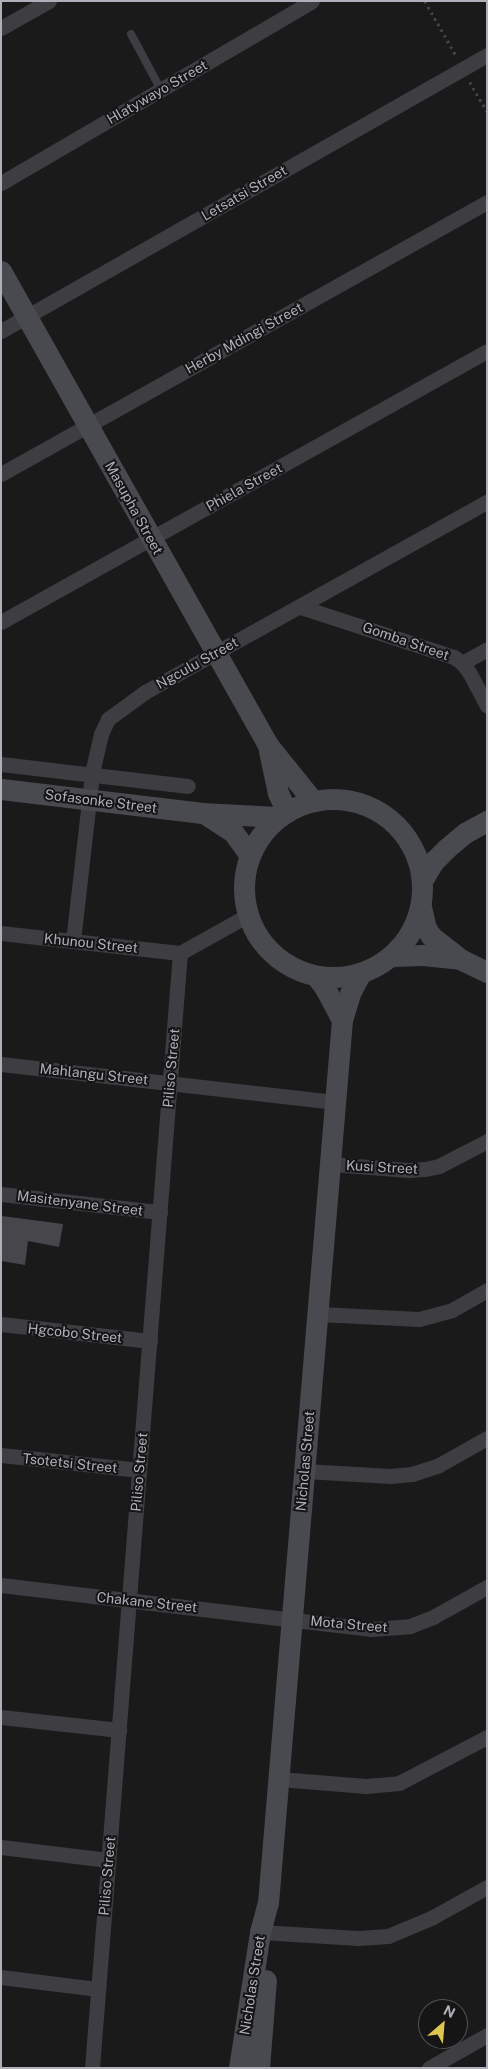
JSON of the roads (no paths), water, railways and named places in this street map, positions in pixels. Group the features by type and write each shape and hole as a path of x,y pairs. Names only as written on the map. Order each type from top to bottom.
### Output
{"street":[{"path":"1,28 49,1"},
{"name":"Hlatywayo Street","path":"1,183 312,1"},
{"name":"Letsatsi Street","path":"1,331 487,55"},
{"name":"Herby Mdingi Street","path":"1,474 487,202"},
{"name":"Masupha Street","path":"1,271 268,745 314,801"},
{"name":"Phiela Street","path":"1,622 487,351"},
{"name":"Ngculu Street","path":"73,941 92,773 101,734 108,719 145,692 487,502"},
{"name":"Gomba Street","path":"301,607 442,652 462,663 487,706"},
{"path":"462,663 487,649"},
{"name":"Masupha Street","path":"268,745 283,814"},
{"path":"1,764 92,773 188,786"},
{"name":"Sofasonke Street","path":"1,789 201,813 283,814"},
{"name":"Sofasonke Street","path":"342,799 370,807 394,823 412,846 422,879 421,907 415,925 405,942 392,956 360,974 338,978 316,976 293,968 273,955 258,937 248,915 244,894 245,872 250,855 263,832 283,814 314,801 342,799"},
{"name":"Sofasonke Street","path":"201,813 233,832 250,855"},
{"path":"412,846 430,845 465,833 487,821"},
{"path":"422,879 434,861 465,833"},
{"path":"421,907 426,928 431,936 460,959 487,972"},
{"path":"180,954 248,915"},
{"name":"Khunou Street","path":"1,933 180,954"},
{"name":"Piliso Street","path":"92,2068 180,954"},
{"path":"392,956 423,955 460,959"},
{"name":"Nicholas Street","path":"260,2068 268,1903 342,1020 350,993 360,974"},
{"path":"316,976 325,988 342,1020"},
{"name":"Mahlangu Street","path":"1,1064 335,1102"},
{"name":"Kusi Street","path":"330,1164 409,1170 425,1169 440,1166 486,1145"},
{"name":"Masitenyane Street","path":"1,1194 160,1212"},
{"path":"318,1314 419,1319 452,1310 487,1290"},
{"name":"Hgcobo Street","path":"1,1324 150,1341"},
{"path":"304,1471 390,1476 412,1474 439,1465 487,1438"},
{"name":"Tsotetsi Street","path":"1,1455 139,1470"},
{"name":"Chakane Street","path":"1,1585 292,1618"},
{"name":"Mota Street","path":"292,1618 371,1629 410,1626 434,1617 487,1587"},
{"path":"1,1717 119,1730"},
{"path":"279,1779 366,1786 399,1783 487,1738"},
{"path":"1,1847 108,1860"},
{"path":"266,1932 358,1938 388,1936 431,1918 487,1887"},
{"name":"Nicholas Street","path":"239,2068 266,1932"},
{"path":"1,1978 98,1989"},
{"path":"429,2068 487,2035"}],"lane":[{"path":"131,34 161,90"}]}
